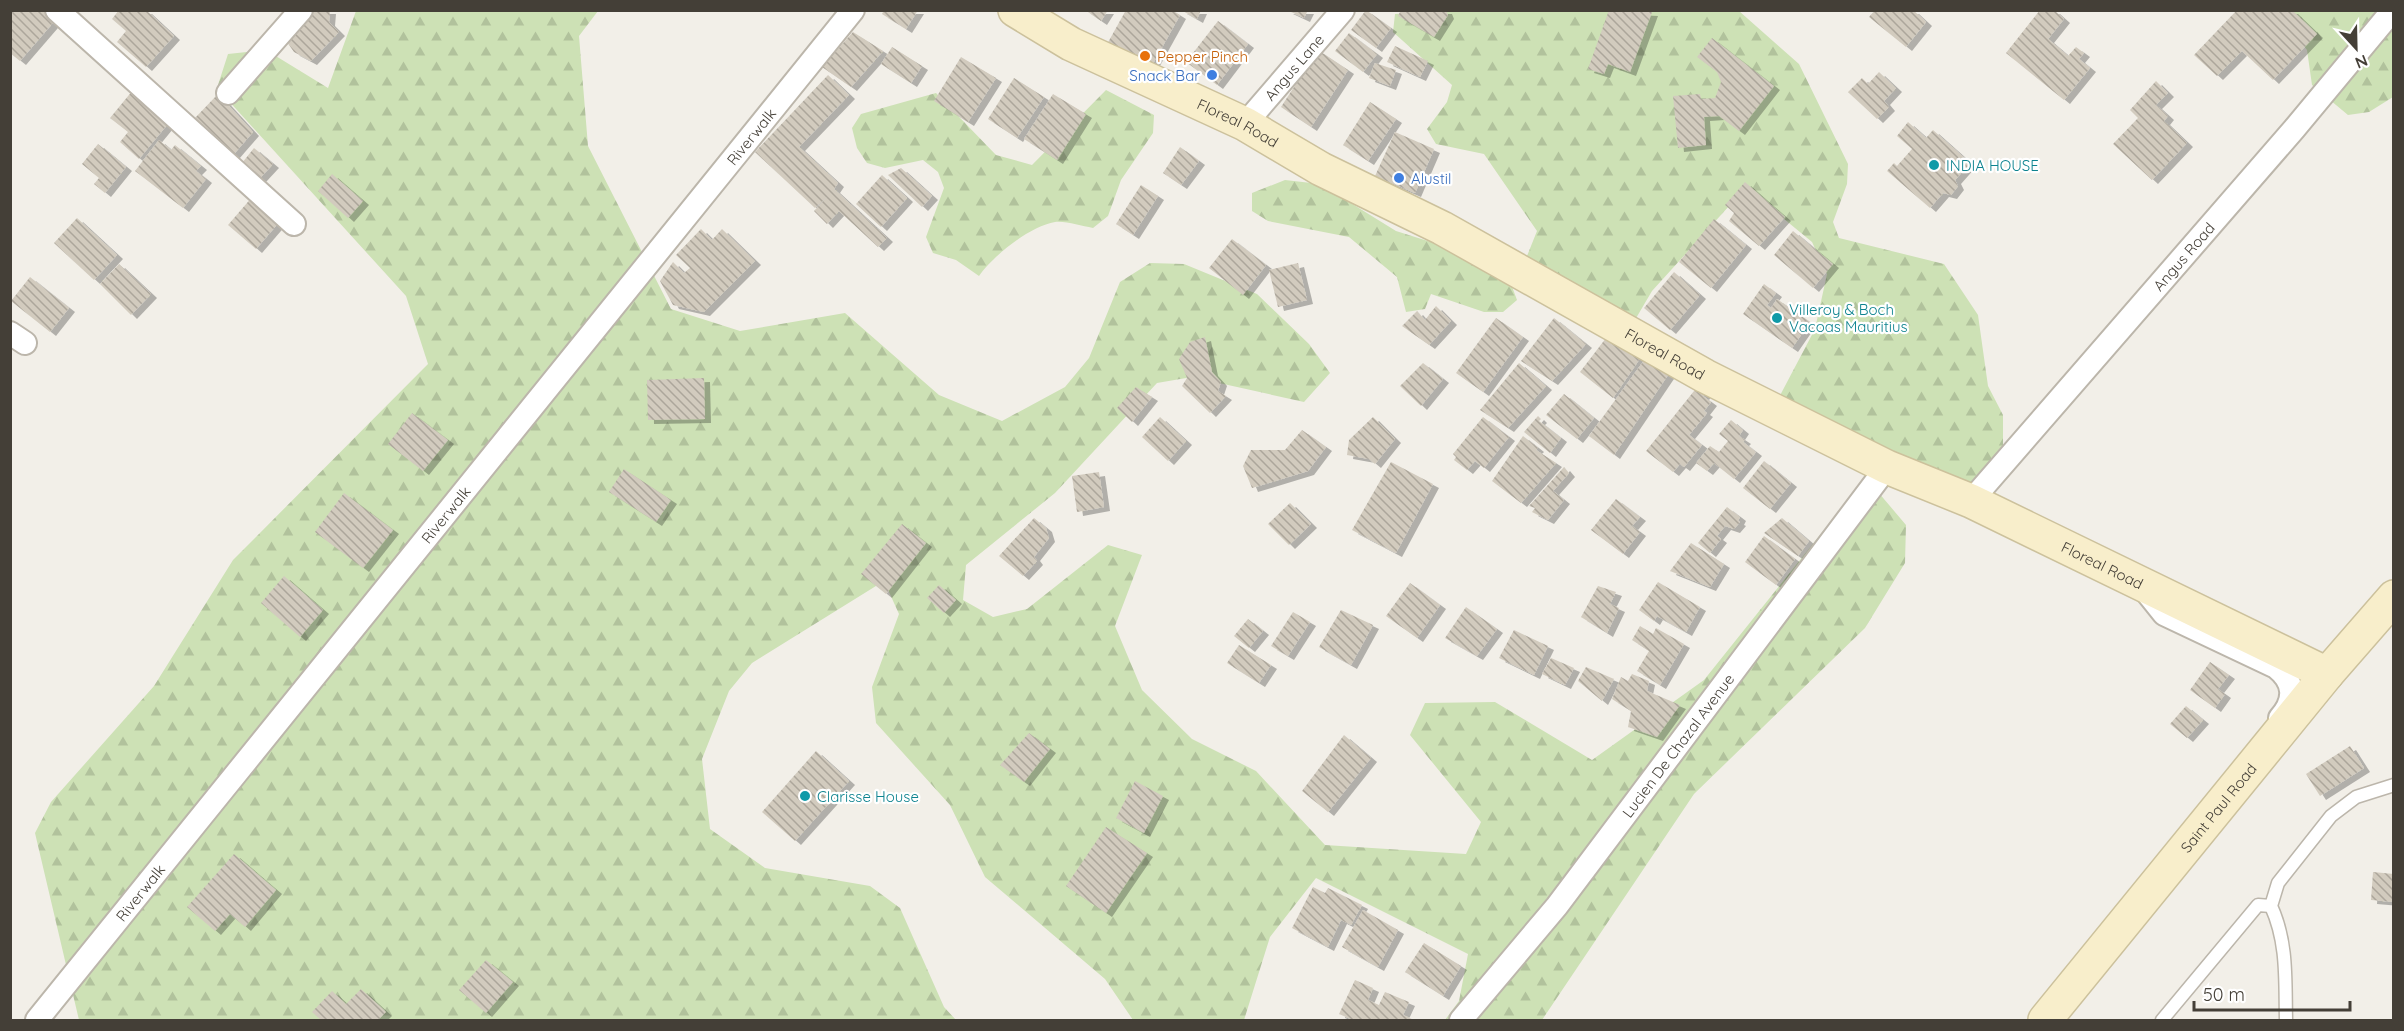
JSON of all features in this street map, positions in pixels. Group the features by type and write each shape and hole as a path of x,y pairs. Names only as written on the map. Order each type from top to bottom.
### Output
{"main road":[{"name":"Floreal Road","path":"1015,10 1071,44 1245,124 1321,169 1442,228 1705,376 1887,467 1971,501 2327,674"},
{"name":"Saint Paul Road","path":"2045,1020 2327,674 2394,597"}],"street":[{"path":"57,10 294,224"},
{"path":"228,93 301,10"},
{"name":"Riverwalk","path":"37,1020 853,10"},
{"name":"Angus Lane","path":"1245,124 1343,10"},
{"name":"Angus Road","path":"1971,501 2295,128 2393,10"},
{"name":"Lucien De Chazal Avenue","path":"1461,1020 1557,906 1887,467"},
{"path":"2140,583 2164,614 2276,667 2290,684 2292,694 2288,709 2233,775 2225,800"}],"lane":[{"path":"2286,1020 2284,945 2280,926 2271,906 2278,883 2331,816 2356,797 2394,785"},
{"path":"2162,1020 2258,905 2271,906"}],"green space":[{"path":"1455,10 1739,11 1799,64 1848,164 1847,184 1833,222 1839,238 1944,264 1978,315 1988,386 2003,415 2003,464 1974,490 1776,403 1815,329 1827,274 1812,242 1767,205 1730,205 1652,291 1632,325 1525,261 1537,231 1484,154 1436,144 1427,129 1447,102 1452,85 1393,32 1395,14"},
{"path":"356,11 598,11 579,36 588,146 671,309 740,331 845,313 939,395 1002,421 1065,387 1089,358 1120,282 1150,263 1184,264 1257,294 1309,344 1330,373 1304,402 1192,377 1157,383 1055,493 966,565 963,600 993,617 1027,609 1108,545 1142,555 1115,626 1142,690 1192,739 1256,771 1325,845 1466,854 1481,822 1410,735 1425,703 1495,702 1592,760 1704,680 1844,505 1873,486 1906,525 1905,563 1865,628 1694,794 1542,1020 1445,1020 1459,1001 1468,954 1316,878 1270,937 1244,1020 1133,1020 1105,979 985,877 950,805 876,723 872,687 899,614 884,581 752,663 729,691 702,759 710,829 765,868 870,886 900,908 944,1007 956,1020 79,1020 35,833 51,802 154,686 233,560 428,364 406,296 217,88 228,54 266,50 328,88"},
{"path":"2277,11 2393,11 2393,97 2369,112 2348,115 2312,85 2307,50"},
{"path":"1106,90 1154,115 1153,133 1121,180 1108,216 1093,228 1055,222 1035,229 1003,251 979,276 956,260 933,253 926,237 944,188 938,172 923,160 885,168 867,163 857,148 852,128 861,114 936,93 996,155 1032,165"},
{"path":"1285,180 1320,184 1396,231 1466,253 1511,284 1517,300 1503,312 1484,312 1431,294 1425,309 1406,312 1397,277 1349,237 1268,221 1252,211 1252,193"}],"building":[{"path":"10,10 50,10 58,17 20,61 10,53"},
{"path":"119,10 146,10 174,36 146,67 117,42 126,31 112,19"},
{"path":"308,10 330,10 329,22 339,32 311,61 294,52 287,42"},
{"path":"884,10 918,10 906,29 882,14"},
{"path":"1085,10 1108,10 1101,21"},
{"path":"1126,10 1172,10 1180,15 1150,69 1106,46"},
{"path":"1181,10 1201,10 1197,19"},
{"path":"1287,10 1308,10 1304,18"},
{"path":"1366,10 1391,28 1376,48 1351,30"},
{"path":"1401,10 1446,10 1448,15 1434,37 1398,16"},
{"path":"1609,10 1652,12 1630,72 1608,64 1604,74 1588,69"},
{"path":"1875,10 1913,10 1926,22 1906,47 1869,17"},
{"path":"2040,10 2054,10 2064,19 2048,39 2068,56 2076,47 2084,53 2079,59 2090,68 2064,100 2006,53"},
{"path":"2237,10 2292,10 2317,34 2273,80 2242,51 2217,76 2194,55"},
{"path":"1218,21 1248,44 1217,85 1186,62"},
{"path":"853,32 883,51 851,87 822,67"},
{"path":"1349,33 1377,54 1363,72 1335,51"},
{"path":"1712,38 1774,86 1739,131 1719,116 1704,117 1706,145 1678,148 1673,96 1700,94 1701,99 1715,98 1721,82 1717,72 1697,57"},
{"path":"1395,46 1428,61 1420,77 1387,62"},
{"path":"892,47 922,66 911,83 881,64"},
{"path":"1318,50 1348,70 1311,127 1281,107"},
{"path":"961,57 996,78 968,122 934,101"},
{"path":"1375,63 1396,70 1390,86 1369,78"},
{"path":"1879,72 1896,88 1884,101 1889,107 1877,119 1848,92 1862,78 1868,84"},
{"path":"828,75 849,95 799,147 838,183 834,189 887,238 878,247 839,211 827,224 814,211 828,196 815,208 755,152"},
{"path":"1014,78 1044,97 1017,138 988,119"},
{"path":"2156,81 2168,93 2156,105 2168,116 2164,121 2187,143 2152,180 2113,144 2138,118 2130,110"},
{"path":"133,90 176,114 139,159 120,142 128,132 110,118"},
{"path":"218,94 253,132 233,155 195,118"},
{"path":"1053,94 1086,114 1057,160 1024,139"},
{"path":"1370,102 1396,119 1368,161 1343,145"},
{"name":"INDIA HOUSE","path":"1908,122 1926,138 1933,130 1970,163 1955,180 1958,186 1951,195 1943,193 1930,208 1887,171 1894,163 1897,166 1912,149 1897,136"},
{"path":"1395,132 1434,149 1415,193 1375,176"},
{"path":"159,140 171,150 175,145 201,166 196,171 206,179 183,208 135,171"},
{"path":"98,144 126,167 105,193 94,184 99,178 82,164"},
{"path":"1180,147 1199,161 1181,185 1163,173"},
{"path":"254,148 273,164 260,178 242,163"},
{"path":"901,168 932,196 922,207 888,175"},
{"path":"332,174 363,201 348,218 318,191"},
{"path":"882,175 907,198 881,227 856,204"},
{"path":"1745,182 1785,217 1759,246 1729,221 1734,213 1725,205"},
{"path":"1141,185 1158,196 1133,235 1116,224"},
{"path":"253,196 281,220 256,249 228,225"},
{"path":"77,218 117,255 94,280 54,243"},
{"path":"1714,219 1746,245 1711,288 1679,262"},
{"path":"701,229 712,240 722,229 755,261 704,312 673,305 660,281 673,262 684,273 690,268 676,255"},
{"path":"1793,231 1833,264 1813,288 1774,255"},
{"path":"1232,239 1266,265 1243,295 1209,268"},
{"path":"1298,263 1307,300 1278,307 1269,270"},
{"path":"119,264 151,294 131,315 100,284"},
{"path":"1674,272 1700,295 1670,330 1644,308"},
{"path":"30,277 69,308 50,332 11,301"},
{"name":"Villeroy & Boch Vacoas Mauritius","path":"1764,284 1776,293 1767,305 1771,308 1777,299 1810,322 1792,348 1743,314"},
{"path":"1436,306 1451,321 1429,345 1402,326 1417,311 1425,320"},
{"path":"1496,318 1523,337 1483,392 1456,373"},
{"path":"1554,318 1586,344 1552,381 1521,361"},
{"path":"1205,337 1212,372 1221,382 1218,391 1226,396 1210,413 1182,386 1187,378 1179,359 1190,342"},
{"path":"1606,338 1641,357 1613,398 1580,372"},
{"path":"1645,359 1670,372 1614,455 1589,436"},
{"path":"1423,363 1443,379 1421,406 1400,386"},
{"path":"1519,363 1546,386 1508,428 1480,410"},
{"path":"704,378 705,419 648,420 647,380"},
{"path":"1698,386 1706,392 1703,396 1711,402 1704,411 1707,413 1689,435 1702,445 1684,467 1680,464 1673,472 1646,451"},
{"path":"1136,387 1152,397 1132,422 1117,408"},
{"path":"1564,394 1594,418 1577,439 1546,415"},
{"path":"412,413 448,440 423,471 388,444"},
{"path":"1538,416 1541,419 1539,421 1561,438 1550,453 1524,432"},
{"path":"1160,417 1186,441 1168,461 1142,437"},
{"path":"1373,417 1395,439 1375,464 1369,459 1347,455 1349,440"},
{"path":"1483,417 1509,437 1484,468 1475,461 1467,470 1454,460 1456,457 1453,454"},
{"path":"1731,420 1743,430 1739,436 1745,440 1743,442 1756,452 1734,479 1714,463 1707,471 1696,463 1710,446 1719,452 1728,441 1719,434"},
{"path":"1302,430 1326,447 1308,471 1252,488 1243,466 1251,450 1285,450"},
{"path":"1523,436 1538,448 1536,450 1556,463 1521,503 1492,481"},
{"path":"1764,461 1791,483 1770,509 1743,488"},
{"path":"1391,462 1433,484 1396,553 1352,530"},
{"path":"1564,467 1569,473 1553,491 1564,500 1548,520 1532,512 1535,508 1529,506"},
{"path":"624,469 671,500 656,522 609,492"},
{"path":"1099,472 1104,507 1077,512 1072,476"},
{"path":"344,493 393,530 363,568 315,532"},
{"path":"1616,499 1640,517 1632,526 1640,532 1623,554 1591,530"},
{"path":"1290,503 1311,524 1289,545 1268,524"},
{"path":"1727,507 1740,517 1738,521 1740,522 1734,529 1725,526 1717,536 1721,539 1710,553 1698,543"},
{"path":"1034,518 1046,528 1049,538 1034,557 1037,561 1023,576 999,556"},
{"path":"1782,518 1809,541 1798,556 1764,533"},
{"path":"902,524 926,543 886,594 861,574"},
{"path":"1764,536 1795,559 1776,585 1745,562"},
{"path":"1691,543 1724,564 1710,587 1670,571"},
{"path":"284,576 323,610 300,637 261,603"},
{"path":"1658,582 1700,607 1686,632 1657,616 1654,621 1639,610"},
{"path":"1410,583 1440,605 1417,638 1386,616"},
{"path":"939,585 956,600 944,613 927,598"},
{"path":"1598,586 1616,592 1610,604 1619,608 1607,633 1581,617"},
{"path":"1466,607 1497,629 1477,656 1445,638"},
{"path":"1341,610 1373,625 1351,665 1319,647"},
{"path":"1293,612 1310,622 1288,656 1271,646"},
{"path":"1248,619 1263,631 1249,648 1234,636"},
{"path":"1640,626 1653,634 1656,628 1684,644 1660,685 1637,671 1649,651 1632,640"},
{"path":"1514,630 1548,646 1534,675 1499,658"},
{"path":"1239,645 1271,665 1259,683 1227,663"},
{"path":"1551,658 1574,668 1565,685 1542,674"},
{"path":"2210,662 2229,675 2218,689 2225,694 2215,708 2190,690"},
{"path":"1586,667 1614,679 1602,701 1578,681"},
{"path":"1632,674 1649,681 1647,691 1680,705 1657,737 1628,727 1631,711 1612,699 1621,677 1628,681"},
{"path":"2186,706 2203,720 2187,738 2170,724"},
{"path":"1029,733 1050,749 1024,782 1000,765"},
{"path":"1344,735 1371,758 1328,812 1302,791"},
{"path":"2350,746 2364,768 2320,796 2306,774"},
{"name":"Clarisse House","path":"816,751 849,781 795,841 762,812"},
{"path":"1135,781 1163,796 1144,833 1116,818"},
{"path":"1106,827 1147,853 1106,913 1066,886"},
{"path":"234,854 276,890 245,927 230,914 215,931 187,907"},
{"path":"2373,872 2394,874 2394,902 2371,900"},
{"path":"1313,887 1325,893 1328,888 1362,905 1351,925 1341,920 1328,947 1292,928"},
{"path":"1363,910 1398,930 1378,967 1342,947"},
{"path":"1424,943 1461,966 1443,996 1405,972"},
{"path":"486,960 513,982 486,1013 459,990"},
{"path":"1355,980 1373,988 1368,1000 1379,1005 1385,992 1409,1002 1403,1015 1414,1020 1353,1020 1339,1014"},
{"path":"361,989 386,1012 378,1020 321,1020 312,1012 332,991 346,1004"}],"place":[{"name":"Pepper Pinch","path":"1145,56"},
{"name":"Snack Bar","path":"1212,75"},
{"name":"INDIA HOUSE","path":"1934,165"},
{"name":"Alustil","path":"1399,178"},
{"name":"Villeroy & Boch Vacoas Mauritius","path":"1777,318"},
{"name":"Clarisse House","path":"805,796"}]}
